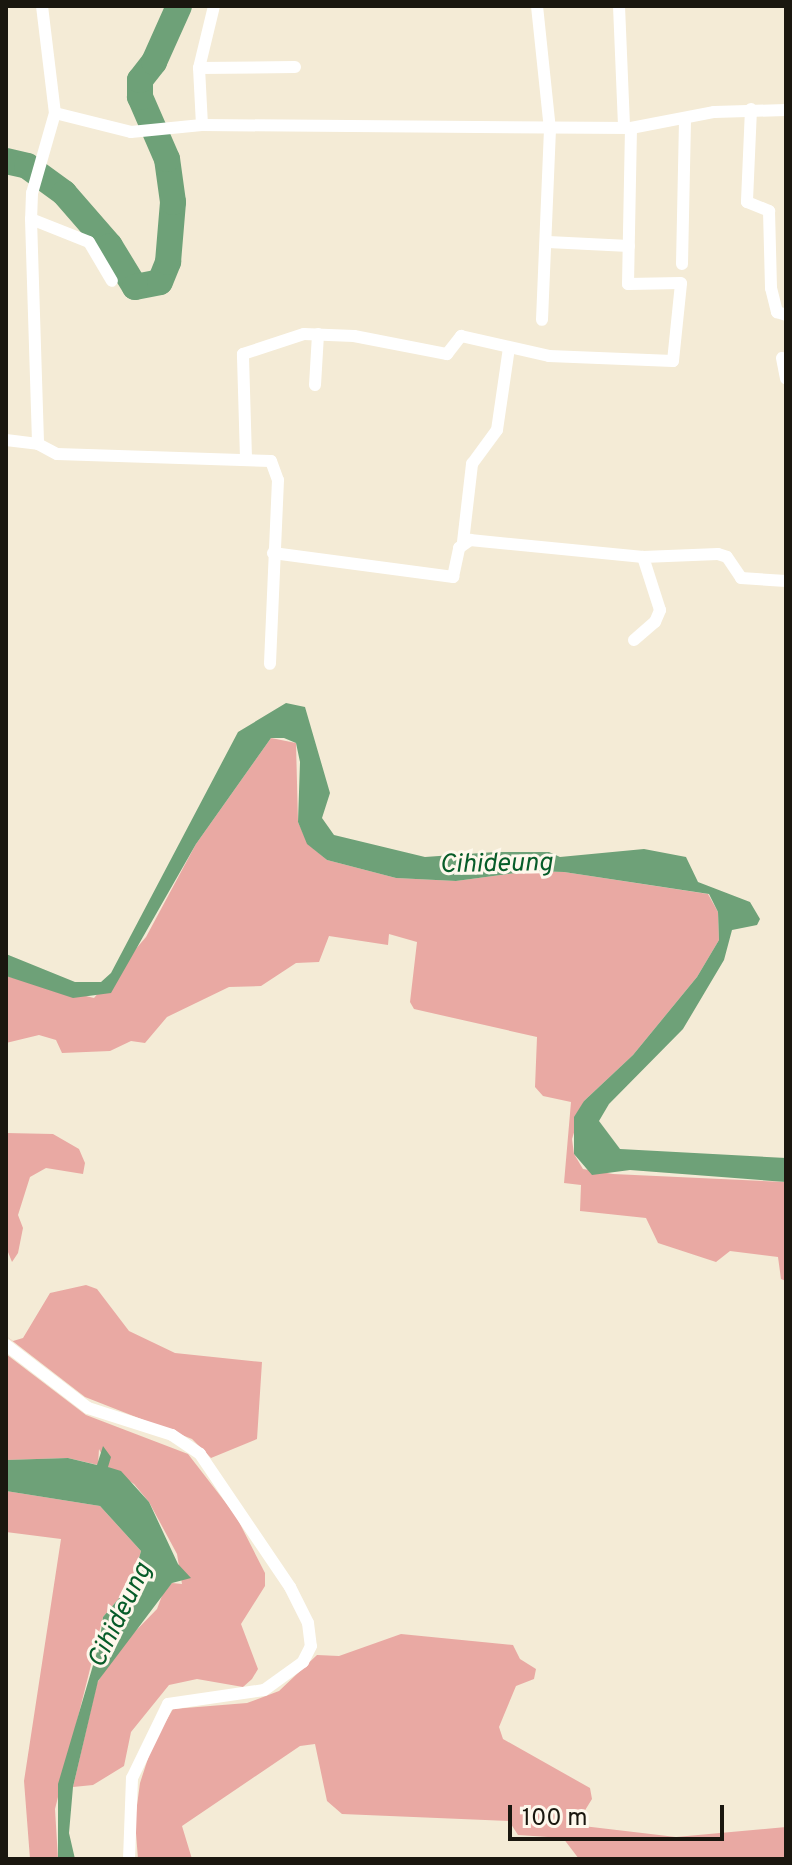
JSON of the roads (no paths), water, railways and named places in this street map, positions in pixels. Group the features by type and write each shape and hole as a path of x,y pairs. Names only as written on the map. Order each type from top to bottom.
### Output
{"street":[{"path":"38,444 32,193 45,158 55,113 42,6"},
{"path":"202,125 199,68 214,6"},
{"path":"537,6 550,129 548,242 542,320"},
{"path":"246,458 243,354 318,334 368,338 447,354 461,336 509,348 632,363 673,361 681,283 628,284 627,128 619,6"},
{"path":"199,68 295,67"},
{"path":"55,113 108,129 148,132 202,125 627,128 751,109 786,110"},
{"path":"751,109 747,202 769,211 771,288 777,312 786,315"},
{"path":"682,264 685,119"},
{"path":"31,219 70,230 89,242 112,281"},
{"path":"548,242 629,246"},
{"path":"315,385 318,334"},
{"path":"273,553 453,577 463,542 472,464 497,430 509,348"},
{"path":"782,358 786,379"},
{"path":"6,440 38,444 57,454 266,459 276,468 270,664"},
{"path":"463,542 639,553 660,610 655,622 634,640"},
{"path":"643,557 718,554 727,557 741,578 786,581"},
{"path":"6,1345 88,1408 172,1435 200,1454 290,1587 308,1623 311,1646 303,1662 264,1690 168,1704 132,1778 129,1859"}],"water":[{"name":"Cihideung","path":"286,703 305,707 330,793 322,818 334,835 425,857 549,852 560,857 644,849 686,857 698,882 750,902 760,919 757,925 732,930 724,960 683,1029 609,1104 599,1121 620,1149 786,1158 786,1182 630,1170 592,1175 574,1154 574,1117 584,1101 633,1055 697,977 719,940 718,912 709,894 564,872 531,871 456,881 396,878 327,860 307,844 298,822 300,762 296,743 284,738 271,738 196,844 111,993 73,998 6,976 6,954 75,982 101,982 111,973 238,732"},
{"name":"Cihideung","path":"103,1446 111,1457 108,1467 121,1471 149,1502 178,1564 191,1578 172,1583 98,1681 73,1787 69,1833 75,1859 58,1859 58,1784 99,1645 103,1617 132,1583 141,1551 100,1506 6,1491 6,1460 68,1458 97,1465"}],"waterway":[{"path":"6,161 27,166 64,193 110,246 135,287 160,282 168,262 173,202 167,159 140,97 140,80 154,62 179,6"}]}
